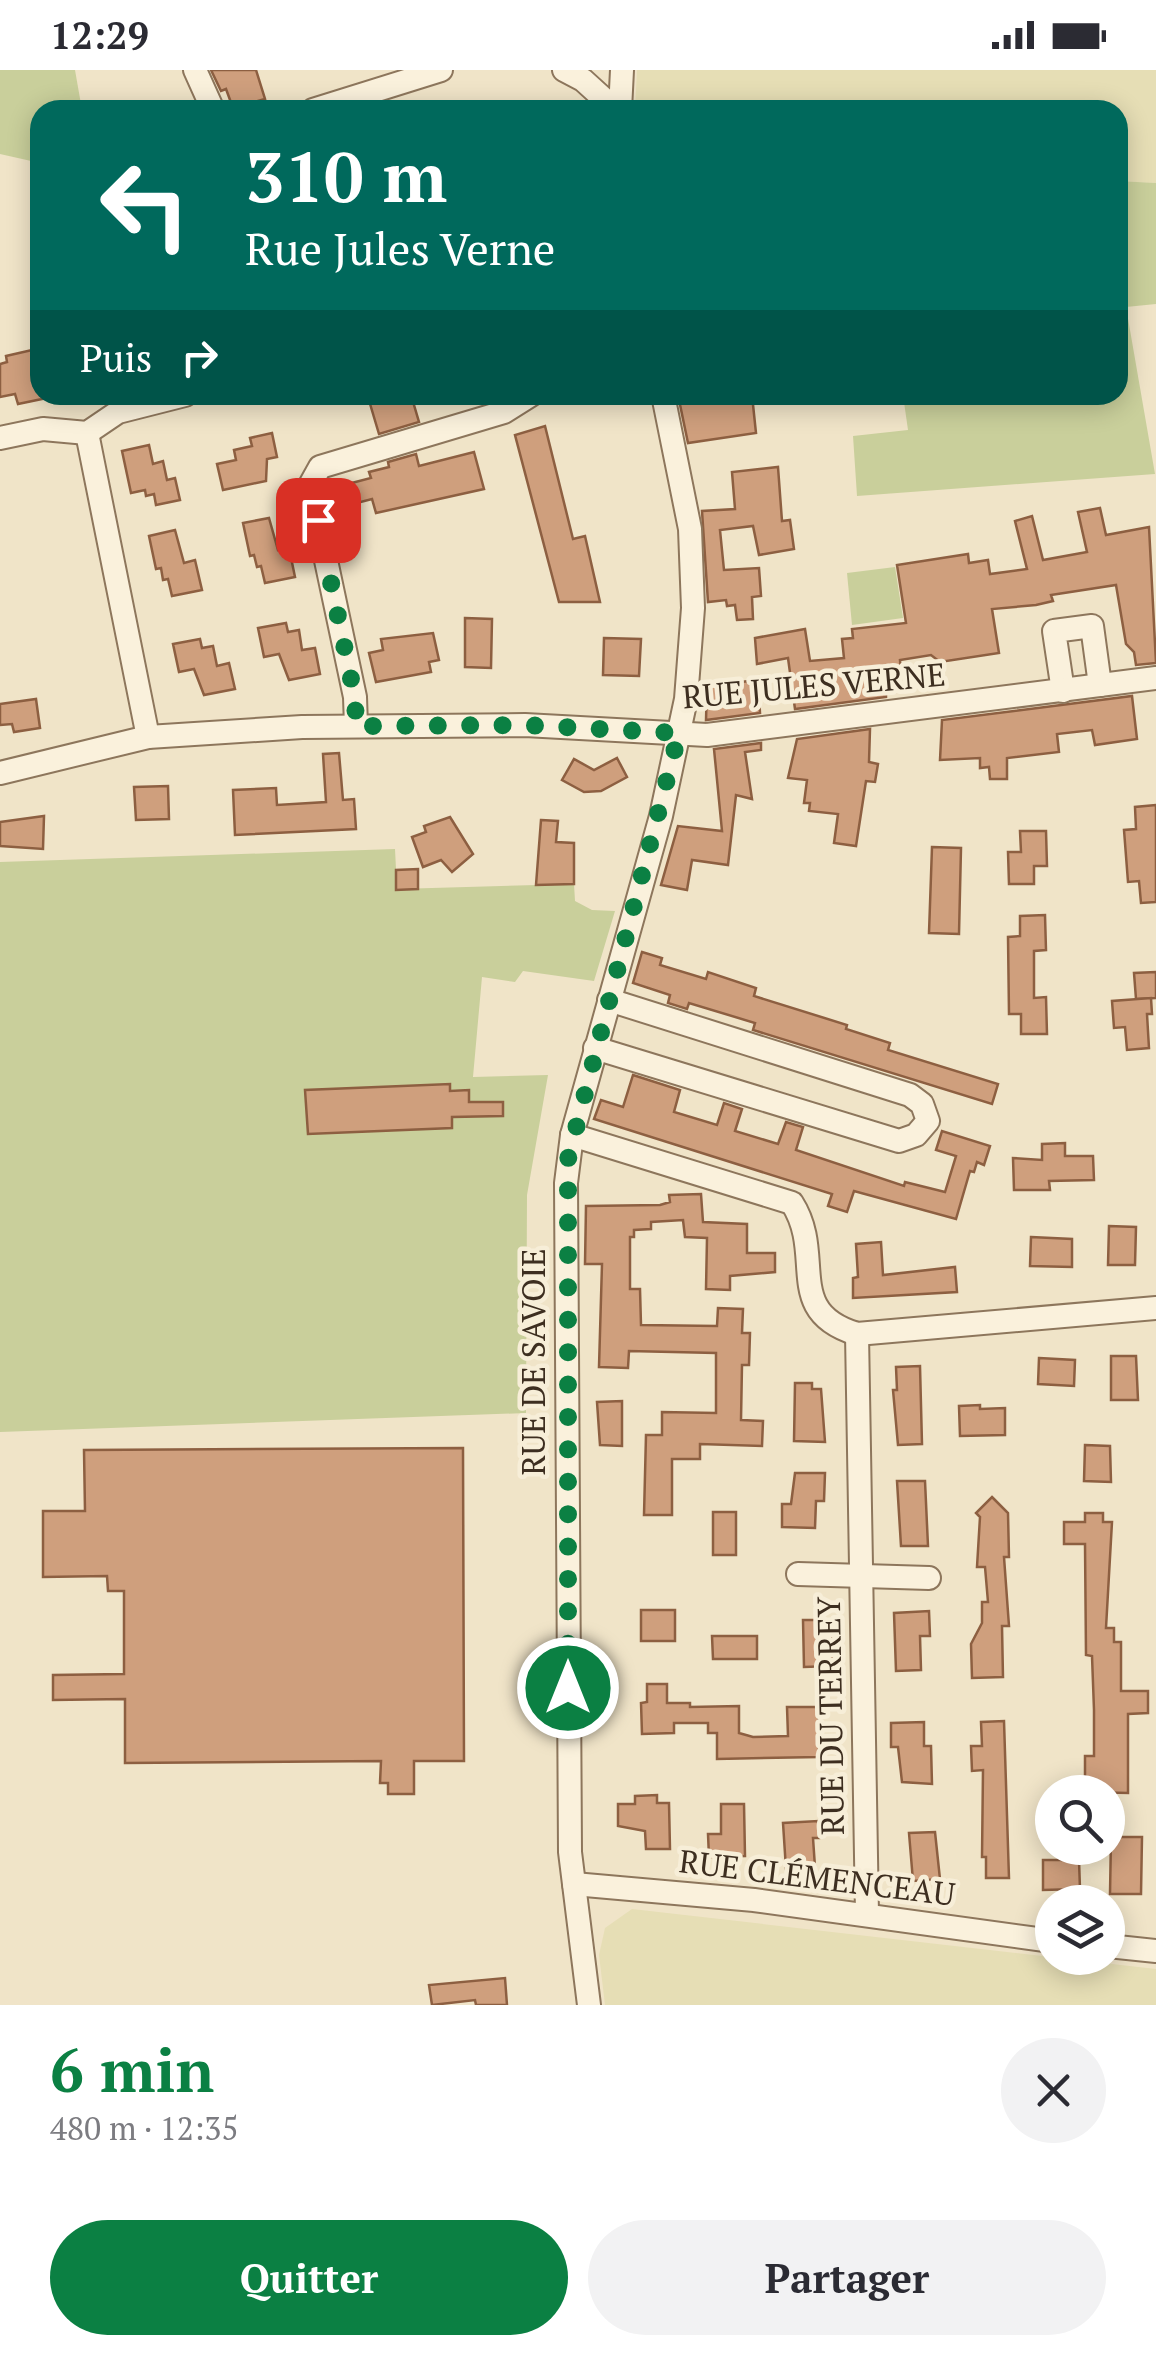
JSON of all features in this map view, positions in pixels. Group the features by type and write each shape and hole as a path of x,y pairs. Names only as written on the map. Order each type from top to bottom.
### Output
{"street":[{"path":"195,70 208,100"},
{"path":"345,100 441,70"},
{"path":"564,70 607,100"},
{"path":"619,100 622,70"},
{"path":"0,438 43,429 87,433 118,412 146,405"},
{"path":"356,726 355,698 312,475 320,467 504,412 515,405"},
{"name":"RUE DE SAVOIE","path":"588,2005 574,1884 567,1727 566,1183 572,1135 661,816 679,733 693,608 690,529 665,405"},
{"path":"87,433 148,737"},
{"path":"1062,690 1054,631 1092,626 1100,685"},
{"name":"RUE JULES VERNE","path":"0,773 148,737 356,726 525,725 718,734 1156,678"},
{"path":"596,1048 899,1141 916,1135 928,1121 922,1104 910,1095 608,1000"},
{"path":"572,1135 792,1204 808,1242 809,1293 817,1310 831,1326 857,1334 1156,1308"},
{"name":"RUE DU TERREY","path":"857,1334 867,1914"},
{"name":"RUE DU TERREY","path":"798,1574 930,1578"},
{"name":"RUE CLÉMENCEAU","path":"574,1884 867,1914 1035,1939"},
{"path":"1125,1948 1156,1951"}],"shaded area":[{"path":"637,70 1156,70 1156,183 1128,182 1128,100 636,100"},
{"path":"632,1909 1035,1955 1035,1975 1125,1975 1125,1965 1156,1969 1156,2005 605,2005 599,1955 605,1928"}],"green space":[{"path":"0,70 75,70 80,100 30,100 30,161 0,154"},
{"path":"1128,182 1156,183 1156,304 1128,307"},
{"path":"1128,319 1155,474 857,496 853,436 908,430 904,405 1128,405"},
{"path":"895,567 903,618 852,625 847,573"},
{"path":"395,849 397,889 574,884 575,901 592,910 615,911 594,981 523,971 515,982 482,977 473,1077 548,1075 527,1195 526,1413 0,1432 0,862"}],"building":[{"path":"211,70 256,70 265,99 230,100 226,89 221,91"},
{"path":"30,350 30,402 18,404 15,394 0,397 0,364 7,362 6,356"},
{"path":"370,405 414,405 419,422 379,434"},
{"path":"680,405 753,405 756,433 688,443"},
{"path":"545,426 573,539 585,536 600,602 559,602 515,435"},
{"path":"272,433 277,457 267,459 266,481 223,490 217,464 236,460 234,450 252,446 250,438"},
{"path":"149,445 153,464 163,461 167,480 175,478 180,500 156,505 154,494 146,496 145,490 131,493 122,451"},
{"path":"474,452 484,489 376,513 372,499 353,504 348,484 371,478 369,472 389,467 388,462 416,454 419,466"},
{"path":"778,467 782,521 790,520 794,549 759,555 753,526 720,530 724,570 759,568 761,596 752,597 753,619 737,620 735,605 727,606 726,600 708,602 702,511 735,509 732,472"},
{"path":"1100,508 1106,535 1149,527 1156,663 1136,665 1134,652 1126,644 1116,585 1051,595 1053,601 1036,605 992,609 999,653 940,662 931,655 900,660 901,673 894,674 896,692 886,693 886,697 795,709 788,658 757,664 755,638 805,629 810,661 844,658 842,639 853,638 852,629 906,623 897,565 968,554 969,563 988,560 990,574 1027,569 1015,521 1032,516 1043,560 1087,552 1078,512"},
{"path":"269,518 278,550 289,548 295,577 265,583 261,566 257,567 254,555 250,556 243,523"},
{"path":"175,530 184,563 195,560 202,590 172,596 168,579 163,580 161,568 156,569 149,536"},
{"path":"465,618 492,619 491,668 465,667"},
{"path":"286,623 288,632 299,630 302,650 315,648 320,674 289,680 279,654 264,657 258,628"},
{"path":"433,633 439,660 429,662 431,672 376,682 369,653 383,650 381,639"},
{"path":"604,638 641,639 639,676 603,675"},
{"path":"200,639 202,648 213,646 217,666 229,663 235,689 204,695 194,669 179,672 173,644"},
{"path":"758,680 760,713 706,720 707,686"},
{"path":"1132,696 1137,739 1095,745 1092,730 1057,734 1059,752 1007,758 1007,779 990,779 989,767 980,768 980,758 940,760 942,720"},
{"path":"36,699 40,728 14,732 12,724 0,725 0,704"},
{"path":"870,729 869,762 878,764 875,782 866,781 856,846 834,843 838,814 809,811 810,803 804,803 807,780 788,778 797,739"},
{"path":"761,743 761,750 745,752 752,799 736,795 728,865 692,860 687,890 661,885 678,826 722,831 714,749"},
{"path":"339,753 343,800 354,799 356,829 235,835 233,790 276,788 277,805 326,802 323,754"},
{"path":"617,758 627,777 601,791 584,792 562,780 574,759 594,770"},
{"path":"168,786 169,819 136,820 134,787"},
{"path":"1156,805 1156,902 1141,903 1139,881 1128,882 1124,830 1136,829 1135,807"},
{"path":"44,816 43,849 0,846 0,822"},
{"path":"450,817 473,854 452,872 441,860 423,867 412,837 426,832 424,826"},
{"path":"541,820 558,821 556,842 574,843 574,884 536,885"},
{"path":"1020,831 1046,831 1047,866 1034,866 1034,884 1009,884 1008,852 1021,852"},
{"path":"932,847 961,848 959,934 929,933"},
{"path":"418,869 418,889 396,890 396,870"},
{"path":"1045,915 1046,950 1034,951 1034,998 1046,997 1047,1034 1021,1034 1021,1014 1009,1014 1008,937 1020,936 1020,916"},
{"path":"642,952 662,958 660,965 706,979 708,972 756,988 754,996 847,1025 846,1029 890,1043 888,1050 998,1084 992,1104 753,1030 755,1023 689,1003 687,1009 668,1003 670,995 633,983"},
{"path":"1156,972 1156,998 1136,999 1134,973"},
{"path":"1151,998 1152,1014 1147,1014 1149,1048 1127,1050 1125,1027 1114,1028 1112,1001"},
{"path":"633,1075 680,1090 674,1112 717,1125 724,1103 742,1109 735,1131 778,1144 786,1122 803,1127 796,1150 904,1186 905,1182 945,1192 956,1156 936,1150 942,1131 990,1146 984,1165 977,1162 974,1172 970,1171 956,1219 854,1191 847,1212 828,1206 832,1194 594,1119 601,1100 623,1107"},
{"path":"450,1084 450,1091 469,1090 469,1102 503,1102 503,1116 452,1117 452,1128 308,1134 305,1090"},
{"path":"1065,1143 1065,1156 1093,1156 1094,1180 1049,1181 1050,1190 1014,1190 1013,1158 1042,1160 1042,1144"},
{"path":"701,1194 703,1222 747,1224 747,1253 775,1253 775,1272 730,1276 730,1290 706,1289 707,1238 685,1237 683,1220 651,1222 651,1229 634,1230 634,1237 630,1237 630,1289 640,1289 641,1325 717,1326 718,1308 743,1309 742,1333 750,1333 749,1365 742,1365 741,1420 763,1421 762,1446 700,1444 700,1459 672,1459 672,1515 644,1515 646,1435 662,1435 662,1412 716,1413 716,1353 629,1351 628,1368 599,1367 602,1264 585,1264 586,1206 660,1205 670,1202 669,1195"},
{"path":"1109,1226 1136,1227 1135,1265 1108,1265"},
{"path":"1031,1237 1072,1239 1072,1267 1030,1266"},
{"path":"881,1242 883,1275 955,1267 957,1292 853,1298 853,1278 858,1277 856,1244"},
{"path":"1111,1356 1136,1356 1138,1400 1111,1400"},
{"path":"1039,1358 1075,1360 1074,1386 1038,1384"},
{"path":"920,1366 922,1444 898,1445 893,1390 897,1390 896,1367"},
{"path":"795,1383 812,1383 812,1389 821,1389 825,1442 794,1441"},
{"path":"622,1401 622,1446 600,1445 597,1402"},
{"path":"980,1405 980,1409 1005,1408 1005,1435 960,1436 959,1406"},
{"path":"1085,1445 1110,1446 1111,1482 1084,1481"},
{"path":"463,1448 464,1761 414,1761 414,1794 388,1794 388,1783 380,1783 381,1761 125,1763 125,1699 53,1700 53,1675 124,1674 124,1591 108,1591 107,1576 43,1577 43,1511 85,1511 84,1450"},
{"path":"795,1473 825,1473 824,1501 816,1501 815,1528 782,1527 782,1504 791,1504"},
{"path":"897,1481 925,1481 928,1546 901,1546"},
{"path":"992,1497 1008,1513 1009,1557 1004,1557 1009,1626 1002,1626 1003,1677 972,1678 971,1644 982,1623 982,1602 988,1602 985,1567 977,1567 980,1517 976,1513"},
{"path":"713,1512 736,1512 736,1555 713,1555"},
{"path":"1085,1513 1103,1513 1103,1522 1112,1522 1106,1628 1114,1628 1114,1642 1121,1642 1121,1691 1148,1691 1148,1713 1128,1714 1128,1793 1125,1775 1085,1775 1085,1756 1094,1756 1094,1710 1092,1656 1086,1655 1085,1544 1064,1544 1064,1522 1085,1522"},
{"path":"641,1610 675,1610 675,1641 641,1641"},
{"path":"929,1611 930,1636 920,1636 921,1670 896,1671 894,1613"},
{"path":"803,1620 832,1620 833,1666 804,1667"},
{"path":"712,1636 757,1636 757,1659 713,1659"},
{"path":"647,1684 667,1684 667,1703 690,1703 690,1707 739,1706 739,1733 753,1737 788,1736 787,1707 818,1707 819,1757 717,1759 717,1733 708,1733 708,1723 674,1723 674,1733 642,1734 641,1703 647,1702"},
{"path":"1004,1721 1009,1878 986,1878 986,1857 982,1857 983,1770 972,1771 971,1746 982,1746 981,1722"},
{"path":"924,1722 924,1746 931,1746 932,1784 902,1782 898,1747 891,1747 891,1723"},
{"path":"657,1795 657,1803 669,1803 670,1849 646,1849 645,1831 618,1826 618,1804 635,1804 635,1796"},
{"path":"721,1804 744,1804 745,1856 709,1857 708,1834 721,1834"},
{"path":"818,1821 819,1838 813,1838 815,1867 786,1869 783,1823"},
{"path":"935,1832 940,1879 913,1881 909,1833"},
{"path":"1125,1837 1142,1837 1141,1894 1125,1894 1125,1885 1110,1885 1111,1865 1125,1865"},
{"path":"1043,1865 1079,1865 1080,1885 1043,1885"},
{"path":"505,1978 507,2005 476,2005 475,2000 432,2005 429,1985"}],"route":[{"path":"318,520 355,698 356,726 525,725 679,733 661,816 590,1064 568,1159 568,1688"}]}
